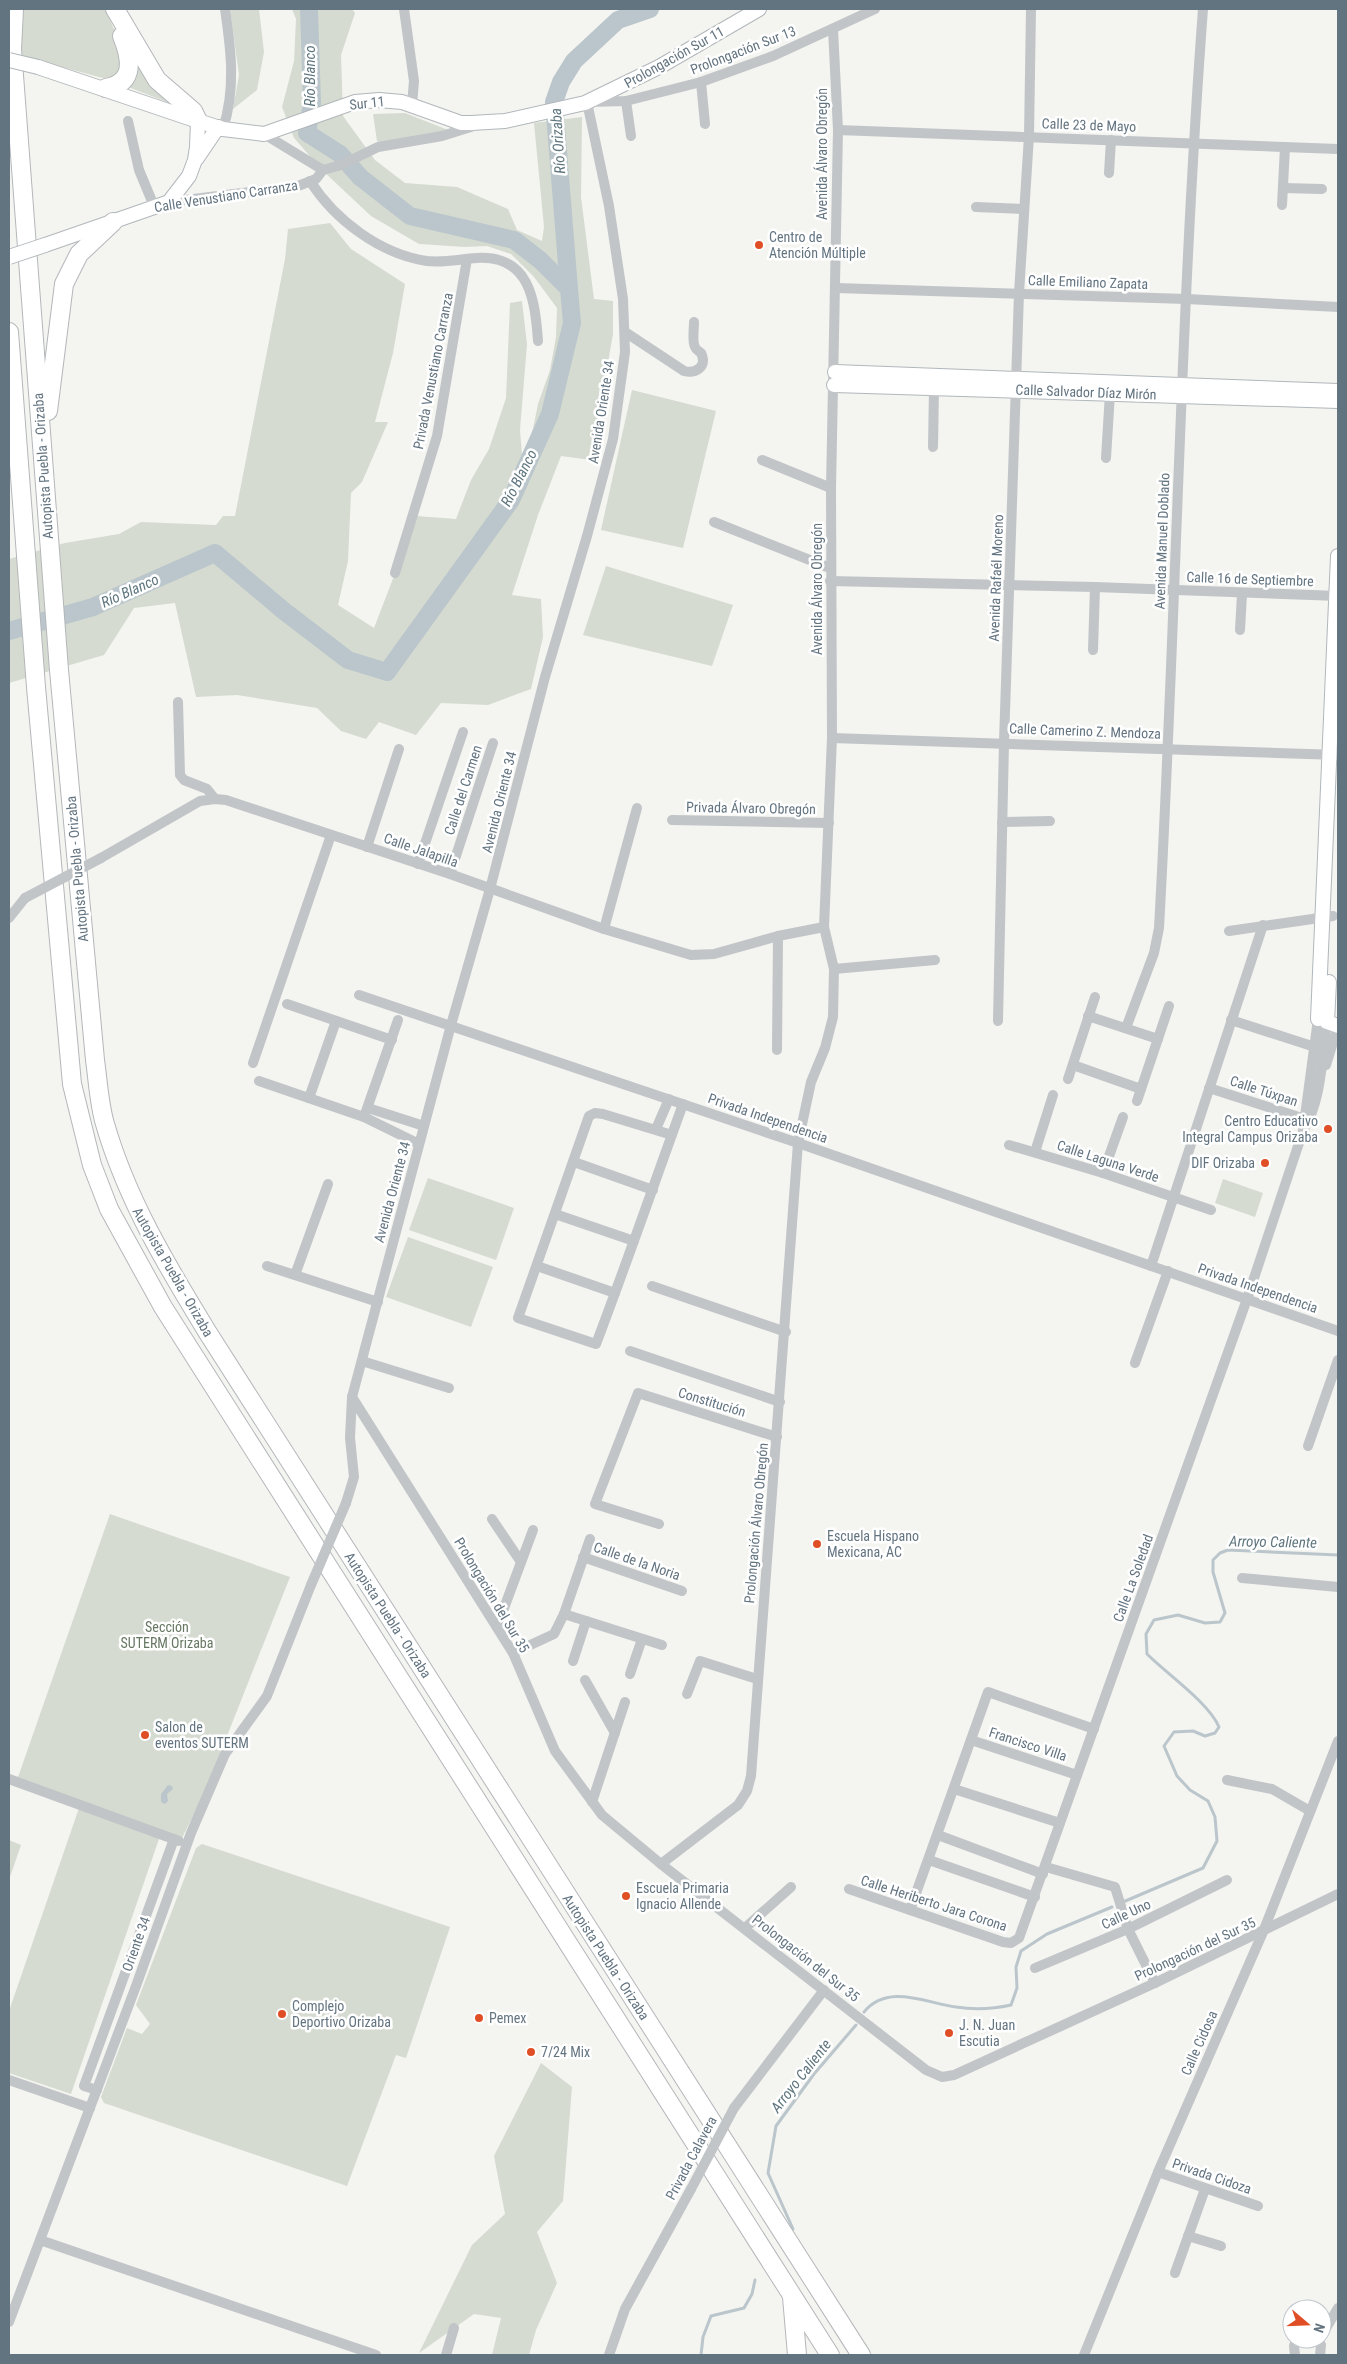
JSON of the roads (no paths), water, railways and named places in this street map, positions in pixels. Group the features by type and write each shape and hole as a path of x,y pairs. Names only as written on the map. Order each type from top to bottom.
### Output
{"highway":[{"name":"Autopista Puebla - Orizaba","path":"14,9 12,49 52,580 95,1060 105,1122 133,1201 145,1227 213,1341 860,2355"},
{"path":"106,88 121,83 130,68 126,45 110,9"},
{"path":"114,9 157,80 193,111 198,121"},
{"path":"46,502 48,404 64,284 73,264 84,249 113,222"},
{"name":"Autopista Puebla - Orizaba","path":"9,332 36,687 72,1084 92,1165 109,1209 162,1307 830,2355"},
{"path":"9,465 23,523"},
{"path":"792,2294 797,2355"}],"street":[{"path":"170,202 185,183 195,160 220,128 231,97 233,67 225,9"},
{"path":"404,9 414,81 412,105"},
{"name":"Prolongación Sur 11","path":"586,103 659,67 759,9"},
{"name":"Prolongación Sur 13","path":"586,103 626,101 701,82 773,56 875,9"},
{"name":"Avenida Rafaél Moreno","path":"998,1020 1009,586 1019,294 1029,136 1031,9"},
{"name":"Avenida Manuel Doblado","path":"1126,1028 1157,940 1169,747 1181,389 1193,142 1203,9"},
{"name":"Avenida Álvaro Obregón","path":"798,1143 811,1082 831,1030 834,970 824,927 832,738 830,568 838,130 833,29"},
{"name":"Sur 11","path":"9,60 106,88 220,128 264,134 355,102 391,100 412,105 461,123 485,123 586,103"},
{"path":"701,82 705,124"},
{"path":"626,101 631,136"},
{"name":"Avenida Oriente 34","path":"311,1585 346,1503 354,1477 350,1438 352,1397 451,1026 490,889 545,677 603,481 618,406 625,332 623,299 609,206 586,103"},
{"path":"128,121 139,170 154,206"},
{"path":"195,160 198,121"},
{"path":"264,134 324,170 341,165 365,152 442,136 485,123"},
{"name":"Calle 23 de Mayo","path":"838,130 1338,149"},
{"path":"1109,173 1111,140"},
{"path":"1282,205 1284,147"},
{"name":"Calle Venustiano Carranza","path":"9,257 154,206 170,202 298,186 321,176 324,170"},
{"path":"310,182 322,201 350,225 382,247 404,256 428,261 491,258 504,262 522,274 531,290 538,340"},
{"path":"1283,188 1322,189"},
{"path":"976,207 1024,209"},
{"name":"Privada Venustiano Carranza","path":"395,573 437,436 467,259"},
{"name":"Calle Emiliano Zapata","path":"836,288 1186,299 1338,307"},
{"path":"625,332 684,371 690,373 696,371 702,365 702,358 694,347 694,322"},
{"name":"Calle Salvador Díaz Mirón","path":"834,378 1016,385 1338,391"},
{"name":"Calle Salvador Díaz Mirón","path":"834,378 934,388 1016,385 1110,393 1181,389 1338,401"},
{"path":"933,447 934,388"},
{"path":"1106,458 1110,393"},
{"path":"762,460 831,488"},
{"path":"714,522 830,568"},
{"path":"1307,1119 1315,1046 1331,1017 1329,917 1338,556"},
{"name":"Calle 16 de Septiembre","path":"830,581 1096,587 1242,594 1337,596"},
{"path":"1093,650 1096,587"},
{"path":"1240,630 1242,594"},
{"name":"Calle Jalapilla","path":"178,702 180,775 184,780 207,789 215,798 331,834 676,951 700,956 778,936 824,927"},
{"path":"418,864 462,732"},
{"name":"Calle Camerino Z. Mendoza","path":"832,738 1169,747 1334,754"},
{"name":"Calle del Carmen","path":"450,874 493,743"},
{"path":"368,847 399,749"},
{"path":"1307,1119 1316,1095 1331,1017 1329,917 1338,790"},
{"path":"9,918 26,898 200,802 215,798"},
{"path":"604,928 637,808"},
{"name":"Privada Álvaro Obregón","path":"672,820 829,823"},
{"path":"1002,822 1050,821"},
{"path":"253,1062 331,834"},
{"path":"1229,931 1329,917"},
{"path":"1151,1266 1263,925"},
{"path":"777,1050 778,936"},
{"path":"834,970 935,960"},
{"name":"Privada Independencia","path":"359,995 798,1143 1338,1331"},
{"path":"1068,1079 1095,997"},
{"path":"287,1004 392,1040"},
{"path":"1137,1100 1169,1006"},
{"path":"1088,1016 1158,1039"},
{"path":"366,1113 398,1020"},
{"path":"1231,1020 1315,1046"},
{"path":"309,1098 336,1021"},
{"path":"1073,1066 1141,1089"},
{"path":"259,1081 309,1098 424,1126"},
{"name":"Calle Túxpan","path":"1209,1088 1307,1119"},
{"path":"1036,1152 1053,1095"},
{"path":"656,1130 669,1099"},
{"path":"672,1135 595,1113 589,1116 518,1318 596,1344 616,1293 672,1135 682,1104"},
{"path":"366,1113 419,1144"},
{"path":"1103,1173 1123,1117"},
{"name":"Calle La Soledad","path":"1011,1943 1019,1938 1035,1897 1247,1299 1307,1119"},
{"name":"Prolongación Álvaro Obregón","path":"661,1864 738,1805 747,1791 751,1776 757,1679 786,1332 798,1143"},
{"name":"Calle Laguna Verde","path":"1009,1145 1103,1173 1212,1210"},
{"path":"574,1162 652,1190"},
{"path":"295,1275 328,1184"},
{"path":"556,1214 634,1241"},
{"path":"266,1266 378,1302"},
{"path":"537,1266 616,1293"},
{"path":"1135,1363 1168,1272"},
{"path":"652,1286 786,1332"},
{"path":"630,1351 780,1402"},
{"path":"1308,1446 1338,1360"},
{"path":"362,1361 449,1388"},
{"name":"Constitución","path":"658,1524 595,1504 638,1394 777,1437"},
{"name":"Prolongación del Sur 35","path":"352,1397 513,1653 555,1751 602,1815 661,1864 926,2070 942,2077 954,2075 1155,1983 1338,1894"},
{"path":"492,1519 521,1562"},
{"path":"497,1627 533,1530"},
{"path":"513,1653 554,1634 564,1614 590,1539"},
{"name":"Calle de la Noria","path":"583,1557 682,1591"},
{"path":"1242,1578 1338,1587"},
{"name":"Oriente 34","path":"9,2322 136,1986 187,1844 226,1754 267,1696 311,1585"},
{"path":"564,1614 662,1645"},
{"path":"573,1661 586,1621"},
{"path":"630,1674 642,1639"},
{"path":"687,1694 700,1661 757,1679"},
{"path":"585,1680 615,1733"},
{"path":"910,1910 988,1692 1094,1729"},
{"path":"592,1802 625,1702"},
{"name":"Francisco Villa","path":"971,1740 1077,1775"},
{"name":"Calle Cidosa","path":"1084,2355 1158,2172 1263,1932 1338,1741"},
{"path":"9,1779 187,1844"},
{"path":"1227,1780 1272,1789 1310,1812"},
{"path":"954,1789 1060,1823"},
{"path":"938,1835 1044,1871 1115,1888 1128,1929 1155,1983"},
{"path":"97,2090 84,2086 174,1839"},
{"path":"929,1860 1035,1897"},
{"name":"Calle Uno","path":"1035,1968 1128,1929 1227,1880"},
{"path":"745,1928 792,1887"},
{"name":"Calle Heriberto Jara Corona","path":"849,1889 1003,1942 1011,1943"},
{"path":"154,1893 168,1898"},
{"path":"131,1956 145,1961"},
{"path":"122,1981 136,1986"},
{"name":"Privada Calavera","path":"609,2355 625,2309 734,2108 824,1990"},
{"path":"9,2080 90,2108"},
{"name":"Privada Cidoza","path":"1158,2172 1258,2206"},
{"path":"1175,2273 1205,2189"},
{"path":"1188,2236 1220,2246"},
{"path":"40,2240 376,2355"},
{"path":"446,2355 454,2328"}],"waterway":[{"name":"Río Blanco","path":"9,631 93,607 215,553 284,611 348,660 387,672 511,500 550,414 572,323 569,289 540,260 514,240 410,216 360,177 340,154 307,133 312,103 309,9"},
{"name":"Río Orizaba","path":"569,289 554,102 561,82 574,61 618,20 650,9"},
{"name":"Arroyo Caliente","path":"1123,1902 1203,1868 1217,1841 1215,1817 1208,1801 1190,1790 1177,1776 1164,1746 1174,1732 1193,1731 1205,1736 1215,1733 1219,1727 1206,1708 1147,1654 1146,1634 1154,1620 1178,1615 1205,1623 1220,1622 1225,1613 1213,1572 1213,1560 1220,1553 1228,1550 1338,1555"},
{"name":"Arroyo Caliente","path":"864,2012 874,2003 884,1998 896,1997 908,1997 970,2009 1011,2005 1017,1988 1016,1967 1021,1951 1047,1934 1112,1907"},
{"name":"Arroyo Caliente","path":"793,2229 768,2173 776,2126 814,2074 856,2025"},
{"name":"Arroyo Caliente","path":"701,2355 703,2337 711,2316 744,2308 752,2294 755,2280"}],"place":[{"name":"Centro de Atención Múltiple","path":"759,245"},
{"name":"Centro Educativo Integral Campus Orizaba","path":"1328,1129"},
{"name":"DIF Orizaba","path":"1265,1163"},
{"name":"Escuela Hispano Mexicana, AC","path":"817,1544"},
{"name":"Salon de eventos SUTERM","path":"145,1735"},
{"name":"Escuela Primaria Ignacio Allende","path":"626,1896"},
{"name":"Complejo Deportivo Orizaba","path":"282,2014"},
{"name":"Pemex","path":"479,2018"},
{"name":"J. N. Juan Escutia","path":"949,2033"},
{"name":"7/24 Mix","path":"531,2052"}],"park label":[{"name":"Sección SUTERM Orizaba","path":"167,1635"}]}
